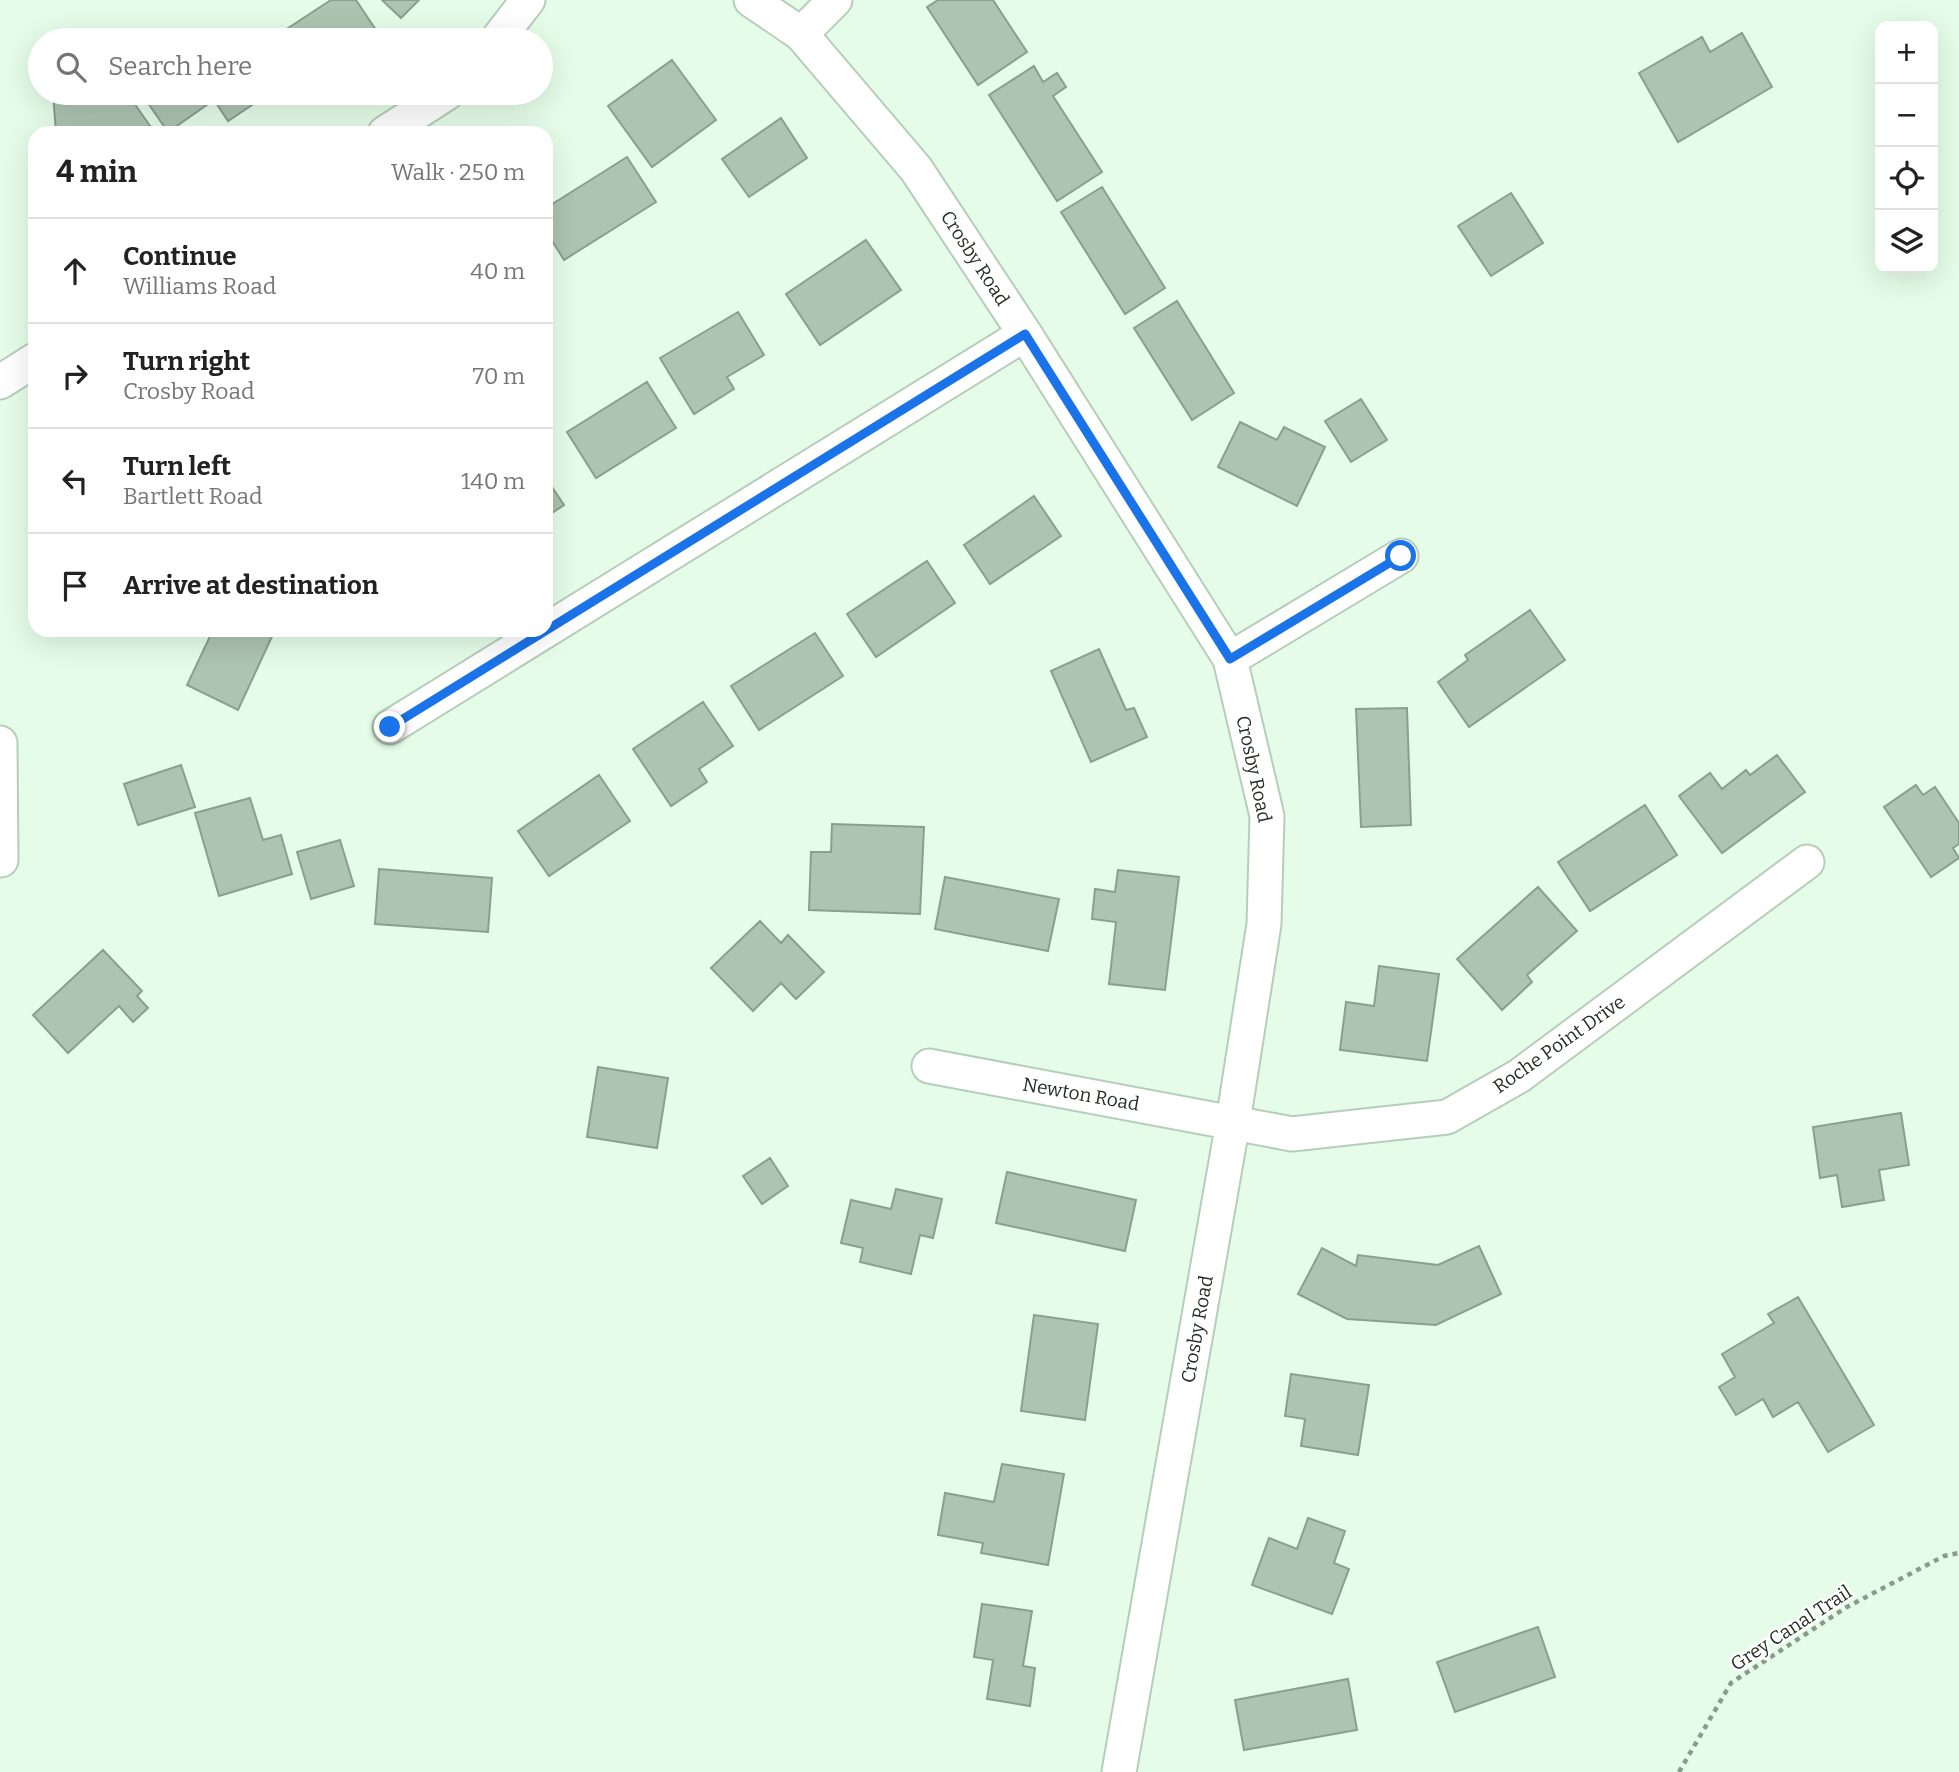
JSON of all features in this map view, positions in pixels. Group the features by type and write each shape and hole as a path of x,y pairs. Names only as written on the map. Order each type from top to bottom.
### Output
{"street":[{"path":"506,28 528,0"},
{"name":"Crosby Road","path":"751,0 801,34 916,169 1025,334 1230,659 1267,816 1264,923 1233,1122 1119,1772"},
{"path":"801,34 835,0"},
{"path":"396,126 428,105"},
{"path":"553,626 1025,334"},
{"path":"0,382 28,364"},
{"path":"1230,659 1401,556"},
{"path":"390,727 535,637"},
{"path":"0,743 1,860"},
{"name":"Roche Point Drive","path":"1233,1122 1292,1134 1447,1117 1519,1076 1807,862"},
{"name":"Newton Road","path":"929,1066 1233,1122"}],"path":[{"name":"Grey Canal Trail","path":"1679,1772 1731,1683 1847,1607 1944,1556 1959,1553"}],"building":[{"path":"331,0 356,0 375,28 288,28"},
{"path":"382,0 419,0 401,18"},
{"path":"938,0 993,0 1027,52 978,85 927,7"},
{"path":"1742,33 1772,87 1678,142 1639,73 1702,37 1710,52"},
{"path":"672,60 716,120 652,167 608,106"},
{"path":"1034,66 1043,82 1057,73 1066,87 1053,96 1102,172 1057,201 989,95"},
{"path":"54,105 135,105 150,126 55,126"},
{"path":"149,105 207,105 177,126 164,126"},
{"path":"217,105 252,105 228,121"},
{"path":"781,118 807,158 749,197 722,159"},
{"path":"627,157 656,202 564,260 553,242 553,204"},
{"path":"1102,187 1165,288 1125,314 1061,212"},
{"path":"1511,193 1543,243 1491,276 1458,226"},
{"path":"866,240 901,290 820,345 786,294"},
{"path":"1177,301 1234,393 1192,420 1134,328"},
{"path":"738,312 764,355 727,377 734,389 694,414 660,358"},
{"path":"647,382 676,428 596,478 567,432"},
{"path":"1361,399 1387,440 1351,462 1325,421"},
{"path":"1240,422 1277,440 1284,427 1325,447 1297,506 1218,467"},
{"path":"553,488 564,505 553,512"},
{"path":"1034,496 1061,536 990,584 964,545"},
{"path":"927,561 955,603 876,657 847,614"},
{"path":"1530,610 1565,660 1469,727 1438,682 1468,660 1465,655"},
{"path":"815,633 843,676 759,730 731,686"},
{"path":"210,637 272,637 238,710 187,685"},
{"path":"1099,649 1126,710 1134,708 1147,737 1091,762 1051,671"},
{"path":"703,702 733,746 699,769 707,782 671,806 633,749"},
{"path":"1407,708 1411,825 1361,827 1356,709"},
{"path":"1777,755 1805,792 1722,853 1679,796 1710,773 1722,789 1746,770 1750,775"},
{"path":"181,765 195,807 138,825 124,784"},
{"path":"599,775 630,821 549,876 518,831"},
{"path":"1916,785 1923,795 1935,787 1959,823 1959,844 1953,848 1959,858 1931,877 1884,807"},
{"path":"250,798 263,840 281,835 292,874 219,896 195,813"},
{"path":"1645,805 1677,855 1590,911 1558,862"},
{"path":"832,824 924,827 920,914 809,910 811,852 831,852"},
{"path":"340,840 354,886 311,899 297,852"},
{"path":"379,869 492,878 488,932 375,924"},
{"path":"1118,870 1179,877 1165,990 1109,984 1116,922 1092,919 1095,889 1115,892"},
{"path":"945,877 1059,899 1048,951 935,929"},
{"path":"1538,887 1577,931 1527,975 1532,982 1502,1010 1457,959"},
{"path":"760,921 781,943 788,935 824,972 796,999 781,983 753,1011 711,968"},
{"path":"103,950 142,991 137,996 148,1008 133,1022 119,1006 68,1053 33,1015"},
{"path":"1379,966 1439,974 1427,1061 1340,1050 1346,1002 1374,1006"},
{"path":"598,1067 668,1078 657,1148 587,1137"},
{"path":"1901,1113 1909,1165 1879,1170 1884,1200 1842,1207 1837,1175 1820,1178 1813,1127"},
{"path":"770,1158 788,1186 762,1204 743,1176"},
{"path":"1007,1172 1136,1200 1125,1251 996,1223"},
{"path":"896,1189 942,1199 933,1238 920,1235 911,1274 860,1262 863,1248 841,1243 851,1200 891,1209"},
{"path":"1479,1246 1501,1294 1436,1325 1347,1319 1298,1294 1322,1248 1356,1266 1358,1255 1438,1265"},
{"path":"1798,1297 1874,1425 1828,1452 1798,1402 1773,1417 1763,1399 1736,1415 1719,1387 1735,1377 1722,1354 1774,1323 1768,1314"},
{"path":"1034,1315 1098,1324 1085,1420 1021,1411"},
{"path":"1291,1374 1369,1385 1358,1455 1301,1446 1305,1419 1285,1416"},
{"path":"1002,1464 1064,1474 1048,1565 981,1553 983,1543 938,1535 945,1493 994,1502"},
{"path":"1308,1518 1345,1531 1334,1563 1349,1569 1332,1614 1252,1585 1269,1538 1297,1549"},
{"path":"982,1604 1032,1611 1023,1666 1035,1668 1030,1706 987,1699 993,1660 974,1657"},
{"path":"1538,1627 1555,1677 1455,1712 1437,1662"},
{"path":"1348,1679 1357,1730 1244,1750 1235,1700"}],"route":[{"path":"390,727 1025,334 1230,659 1401,556"}]}
